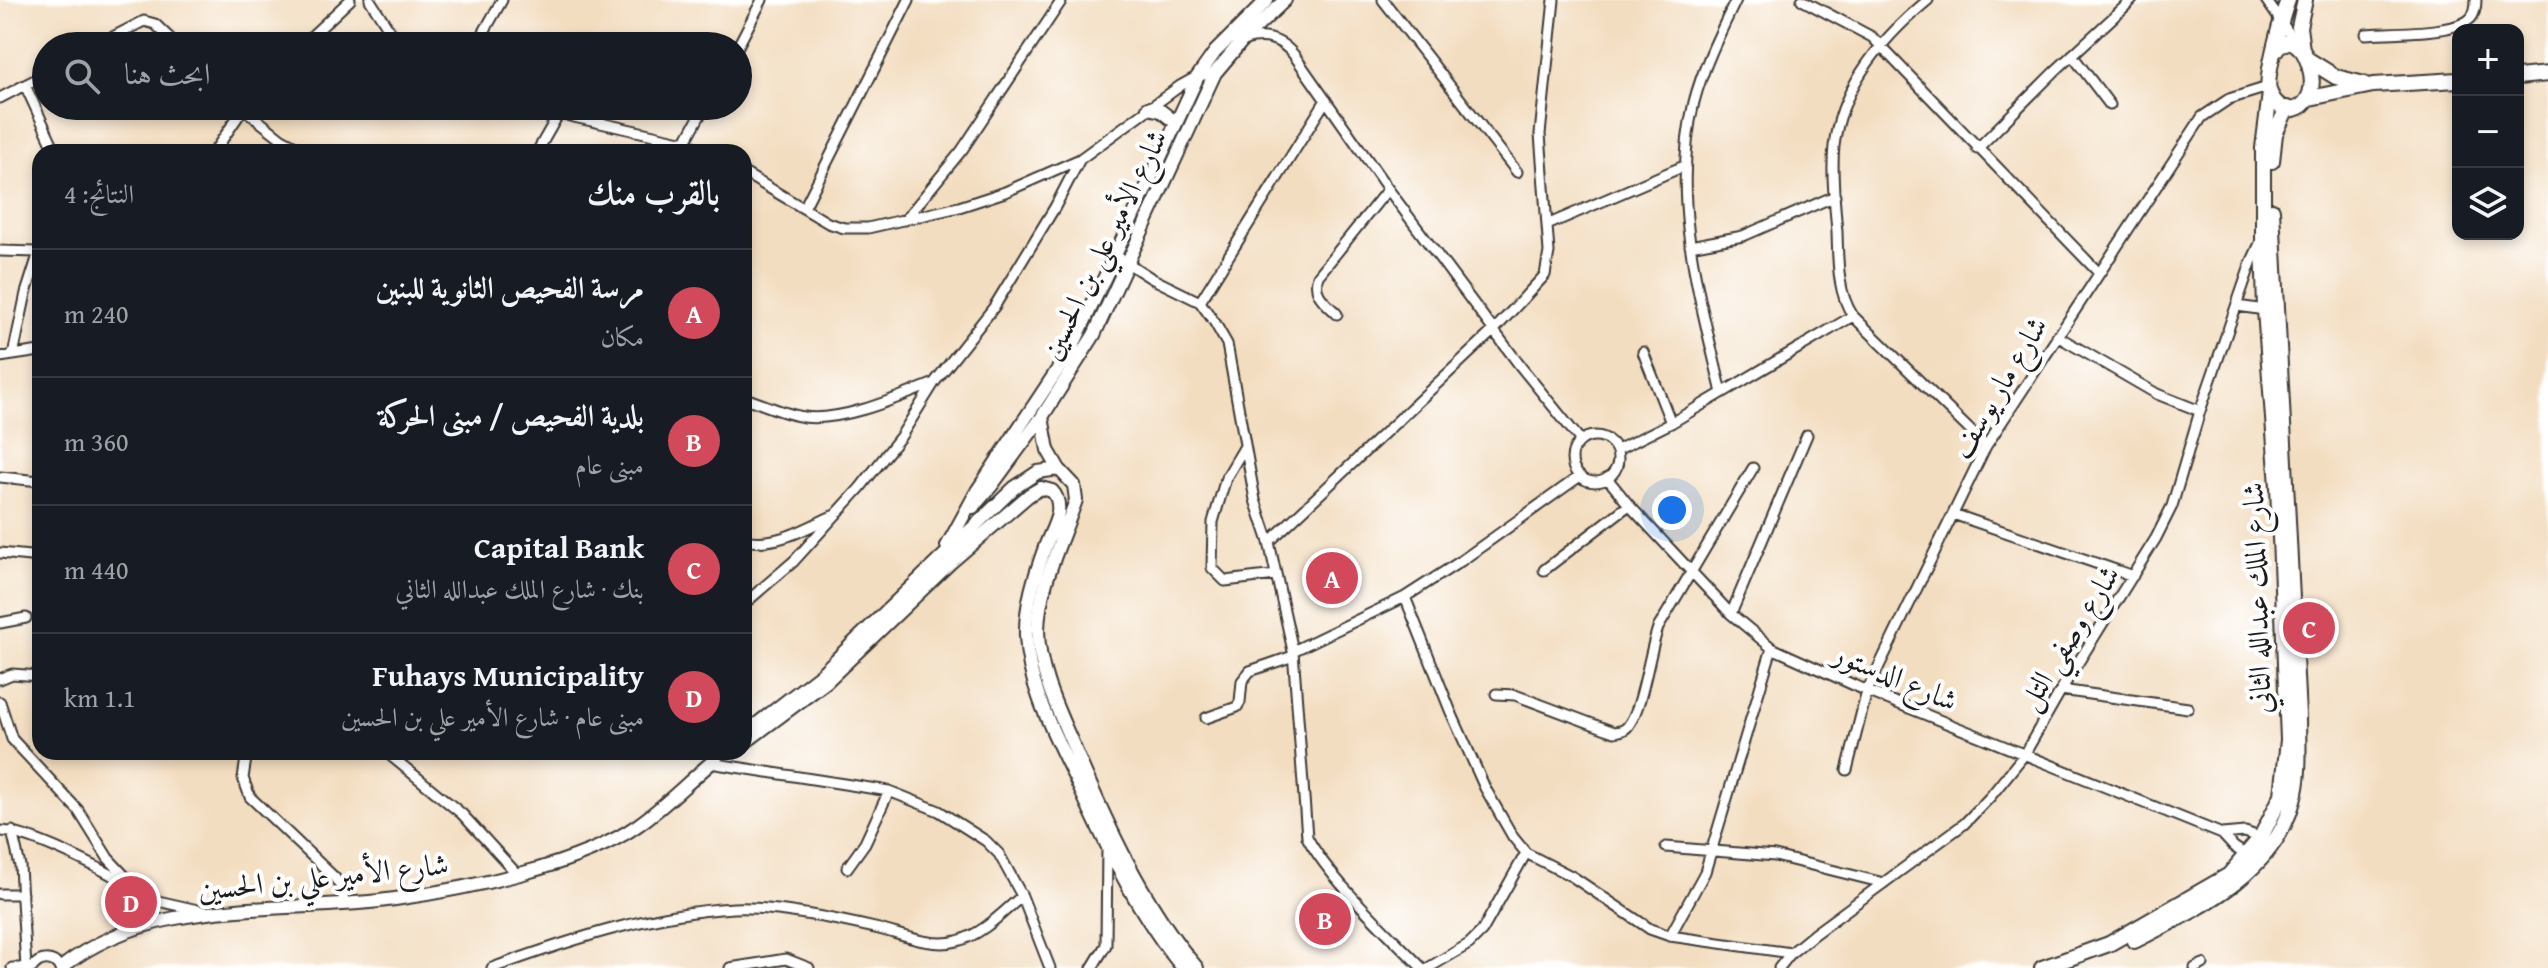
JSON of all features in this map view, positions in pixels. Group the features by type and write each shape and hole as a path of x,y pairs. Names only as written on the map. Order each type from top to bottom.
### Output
{"main road":[{"path":"2288,0 2281,19 2269,90 2280,105 2300,108 2310,98 2373,85 2452,80"},
{"path":"2305,0 2299,27 2302,51 2312,77 2310,98"},
{"path":"2275,51 2285,42 2336,77 2373,85"},
{"path":"2524,76 2548,74"},
{"name":"شارع الملك عبدالله الثاني","path":"2267,841 2282,795 2288,740 2278,486 2265,310 2263,148 2269,90"},
{"name":"شارع الملك عبدالله الثاني","path":"2073,968 2179,918 2234,884 2294,800 2298,761 2294,596 2271,173 2275,134 2287,108"},
{"name":"شارع الملك عبدالله الثاني","path":"2042,968 2109,944 2252,859"}],"street":[{"path":"316,32 350,0"},
{"path":"370,0 391,32"},
{"path":"484,32 502,0"},
{"path":"745,32 762,0"},
{"path":"804,208 909,0"},
{"path":"905,220 962,150 1062,0"},
{"name":"شارع الأمير علي بن الحسين","path":"752,737 826,682 947,558 985,480 1072,348 1198,76 1215,52 1267,0"},
{"name":"شارع الأمير علي بن الحسين","path":"967,512 985,495 1042,417 1094,335 1215,73 1242,41 1285,0"},
{"path":"1383,0 1517,172"},
{"path":"1269,542 1495,329 1545,275 1549,265 1540,134 1554,0"},
{"path":"1722,393 1690,246 1684,166 1694,101 1708,60 1736,0"},
{"path":"1802,0 1872,37 2098,272"},
{"path":"1928,0 1880,45 1843,109 1834,149 1841,283 1853,316 1986,446"},
{"path":"1977,149 2132,0"},
{"path":"2266,0 2302,51"},
{"path":"2366,34 2437,29 2460,24 2472,17 2476,0"},
{"path":"122,32 144,21 155,24 163,32"},
{"path":"1242,41 1269,37 1288,48 1388,189 1521,367 1581,441"},
{"path":"2072,55 2110,105"},
{"path":"752,178 828,223 844,228 868,228 905,220 994,196 1080,159 1148,108 1198,76 1215,73"},
{"path":"0,98 32,81"},
{"path":"25,85 32,100"},
{"name":"شارع مار يوسف","path":"1847,770 1867,691 1986,446 2202,117 2229,99 2269,90"},
{"path":"1200,302 1326,100"},
{"path":"1148,108 1161,111 1175,122"},
{"path":"41,120 52,144"},
{"path":"219,144 235,120"},
{"path":"259,120 292,144"},
{"path":"542,144 555,120"},
{"path":"582,120 689,144"},
{"path":"685,142 697,120"},
{"path":"752,597 794,561 901,436 934,383 994,307 1055,207 1080,159"},
{"path":"1547,225 1684,166"},
{"path":"1337,314 1317,293 1318,276 1388,189"},
{"path":"1690,246 1743,236 1835,196"},
{"name":"شارع وصفي التل","path":"1779,968 1791,953 1964,824 2024,755 2156,538 2172,506 2200,411 2251,263 2263,237"},
{"path":"0,251 32,251"},
{"path":"1115,255 1151,278 1200,302 1227,344 1255,500 1269,542 1293,654 1307,837 1313,850 1422,968"},
{"path":"13,355 32,274"},
{"path":"2237,306 2265,310"},
{"path":"1617,450 1671,423 1853,316"},
{"path":"2057,336 2157,394 2200,411"},
{"path":"0,357 32,352"},
{"path":"1643,352 1671,423"},
{"path":"752,401 801,417 825,418 934,383"},
{"path":"1042,417 1048,450 1059,469 1074,485 1076,500 1042,603 1038,626 1039,654 1107,846 1139,906 1165,947 1183,968"},
{"path":"1731,614 1807,435"},
{"path":"1590,436 1601,436 1611,441 1617,450 1617,466 1607,478 1588,480 1574,468 1572,458 1575,449 1590,436"},
{"path":"1245,446 1226,478 1213,522 1212,568 1225,581 1276,575"},
{"path":"1496,694 1515,695 1614,732 1623,731 1633,719 1658,628 1753,468"},
{"path":"947,558 1030,476 1059,469"},
{"path":"1206,718 1237,707 1242,681 1250,671 1293,654 1405,597 1580,476"},
{"path":"0,477 32,480"},
{"name":"شارع الدستور","path":"1607,478 1731,614 1772,648 1867,691 2222,834 2252,859"},
{"path":"947,558 1041,488 1056,495 1058,515 1034,582 1026,621 1026,644 1037,689 1050,725 1097,812 1180,948 1197,968"},
{"path":"1544,570 1629,505"},
{"path":"752,540 785,537 838,513"},
{"path":"1953,514 2133,576"},
{"path":"0,553 32,556"},
{"name":"شارع الأمير علي بن الحسين","path":"752,728 820,675 947,558"},
{"path":"1405,597 1485,788 1513,837 1526,853 1609,900 1635,921 1670,936 1791,953"},
{"path":"0,623 26,618"},
{"path":"1670,936 1705,872 1713,850 1772,648"},
{"path":"0,679 12,674 32,675"},
{"path":"2061,690 2188,708"},
{"path":"0,702 12,739 72,802 108,858 137,889"},
{"path":"246,760 243,778 250,797 335,878 342,889 344,903"},
{"path":"396,760 462,814 517,874"},
{"name":"شارع الأمير علي بن الحسين","path":"61,968 103,943 157,920 394,899 448,891 590,851 636,827 713,760"},
{"path":"719,760 889,791 939,811 986,841 1008,868 1050,968"},
{"path":"847,868 865,843 889,791"},
{"path":"0,831 12,831 158,901 214,914"},
{"path":"12,831 18,852 26,968"},
{"name":"شارع الدستور","path":"2222,834 2245,832 2267,841"},
{"path":"1092,968 1104,951 1107,937 1104,911 1107,846"},
{"path":"1666,847 1775,856 1884,883"},
{"path":"1428,968 1469,944 1482,931 1526,853"},
{"path":"0,894 22,894"},
{"path":"492,968 552,946 647,920 739,908 858,924 936,943 954,943 980,930 1022,896"},
{"path":"157,920 158,901"},
{"path":"0,963 10,968 32,968 46,959 61,968"},
{"path":"730,968 786,959 809,968"}],"place":[{"name":"مرسة الفحيص الثانوية للبنين","path":"1332,578"},
{"name":"Capital Bank","path":"2309,628"},
{"name":"Fuhays Municipality","path":"131,902"},
{"name":"بلدية الفحيص / مبنى الحركة","path":"1325,919"}]}
